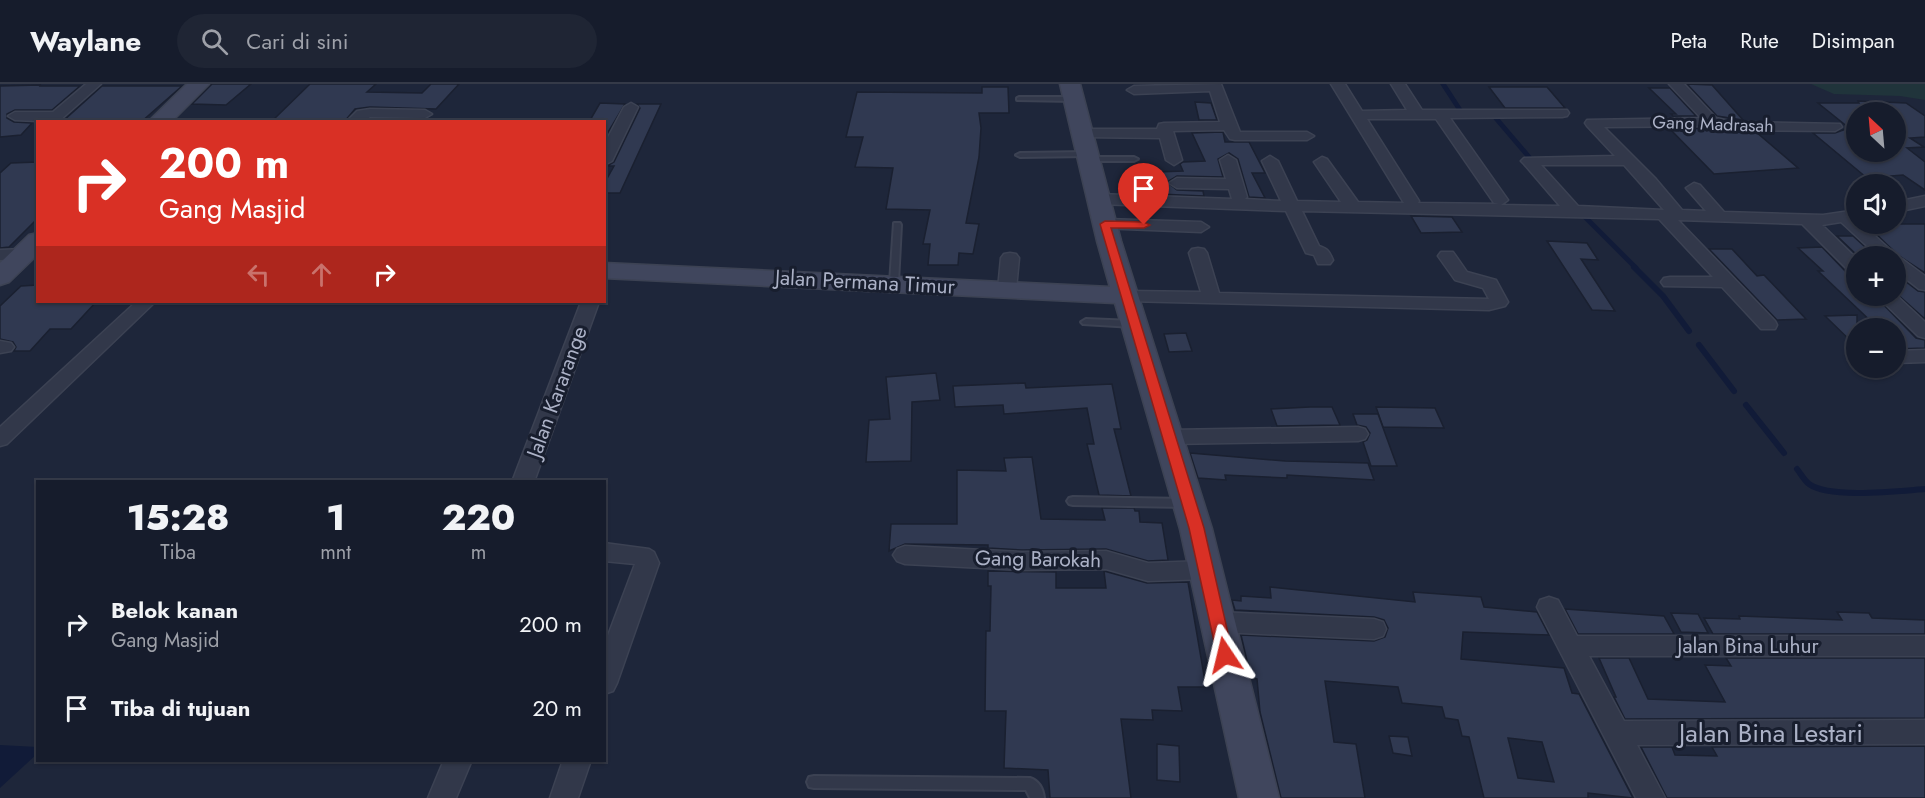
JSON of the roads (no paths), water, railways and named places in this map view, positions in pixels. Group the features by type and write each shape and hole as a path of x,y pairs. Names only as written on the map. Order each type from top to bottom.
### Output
{"street":[{"path":"15,116 52,119 94,84"},
{"path":"160,120 197,84"},
{"path":"1338,84 1411,201"},
{"path":"1398,84 1417,114"},
{"path":"1676,84 1709,118"},
{"path":"1134,90 1215,86 1234,135 1307,136"},
{"path":"1072,92 1105,224 1189,504 1219,622 1243,736 1259,798"},
{"path":"606,157 631,107"},
{"path":"355,120 362,114 370,113 425,114"},
{"path":"1356,115 1562,113"},
{"path":"1440,114 1500,200"},
{"name":"Gang Madrasah","path":"1629,160 1592,123 1719,122 1733,126 1834,126"},
{"path":"1174,160 1164,128 1229,126"},
{"path":"1086,149 1165,134"},
{"path":"1228,160 1240,205"},
{"path":"1573,211 1529,161 1629,160 1671,215 1768,325"},
{"path":"1270,161 1312,249 1321,252 1324,260"},
{"path":"1322,162 1353,207"},
{"path":"1178,183 1236,184"},
{"path":"1694,188 1720,217"},
{"path":"1099,199 1293,207 1573,211 1806,219 1846,216"},
{"path":"1906,205 1925,201"},
{"path":"1806,219 1846,258"},
{"path":"1105,224 1201,227"},
{"path":"1868,234 1879,246"},
{"path":"0,277 25,251"},
{"path":"1198,253 1212,299"},
{"path":"1130,310 1212,299 1489,305 1499,302 1490,284 1461,276 1447,256"},
{"path":"1007,289 1010,258"},
{"name":"Jalan Permana Timur","path":"606,270 1007,289 1130,310"},
{"path":"1906,271 1925,285"},
{"path":"1670,282 1729,282"},
{"path":"0,439 145,303"},
{"name":"Jalan Kararange","path":"524,480 590,303"},
{"path":"1897,306 1925,332"},
{"path":"1906,357 1925,356"},
{"path":"1169,437 1347,439"},
{"path":"606,552 640,555 646,558 647,563 606,677"},
{"name":"Gang Barokah","path":"905,555 1022,561 1106,560 1148,572 1206,570"},
{"path":"1549,607 1651,798"},
{"path":"1219,622 1374,629"},
{"name":"Jalan Bina Luhur","path":"1571,646 1925,646"},
{"name":"Jalan Bina Lestari","path":"1617,733 1925,732"},
{"path":"442,798 457,762"},
{"path":"564,798 576,762"}],"lane":[{"path":"1019,99 1072,92"},
{"path":"1020,155 1086,149 1134,159"},
{"path":"894,283 897,225"},
{"path":"1086,322 1130,310"},
{"path":"1073,501 1189,504"},
{"path":"814,782 1030,784 1037,798"}],"water":[{"path":"0,745 36,747 36,755 0,788"}],"waterway":[{"path":"1443,84 1460,110"},
{"path":"1487,116 1494,116 1529,157"},
{"path":"1584,216 1636,268"},
{"path":"1634,267 1663,296 1689,331"},
{"path":"1699,345 1734,391"},
{"path":"1746,405 1784,453"},
{"path":"1797,469 1809,484 1819,489 1848,493 1925,489"}]}
